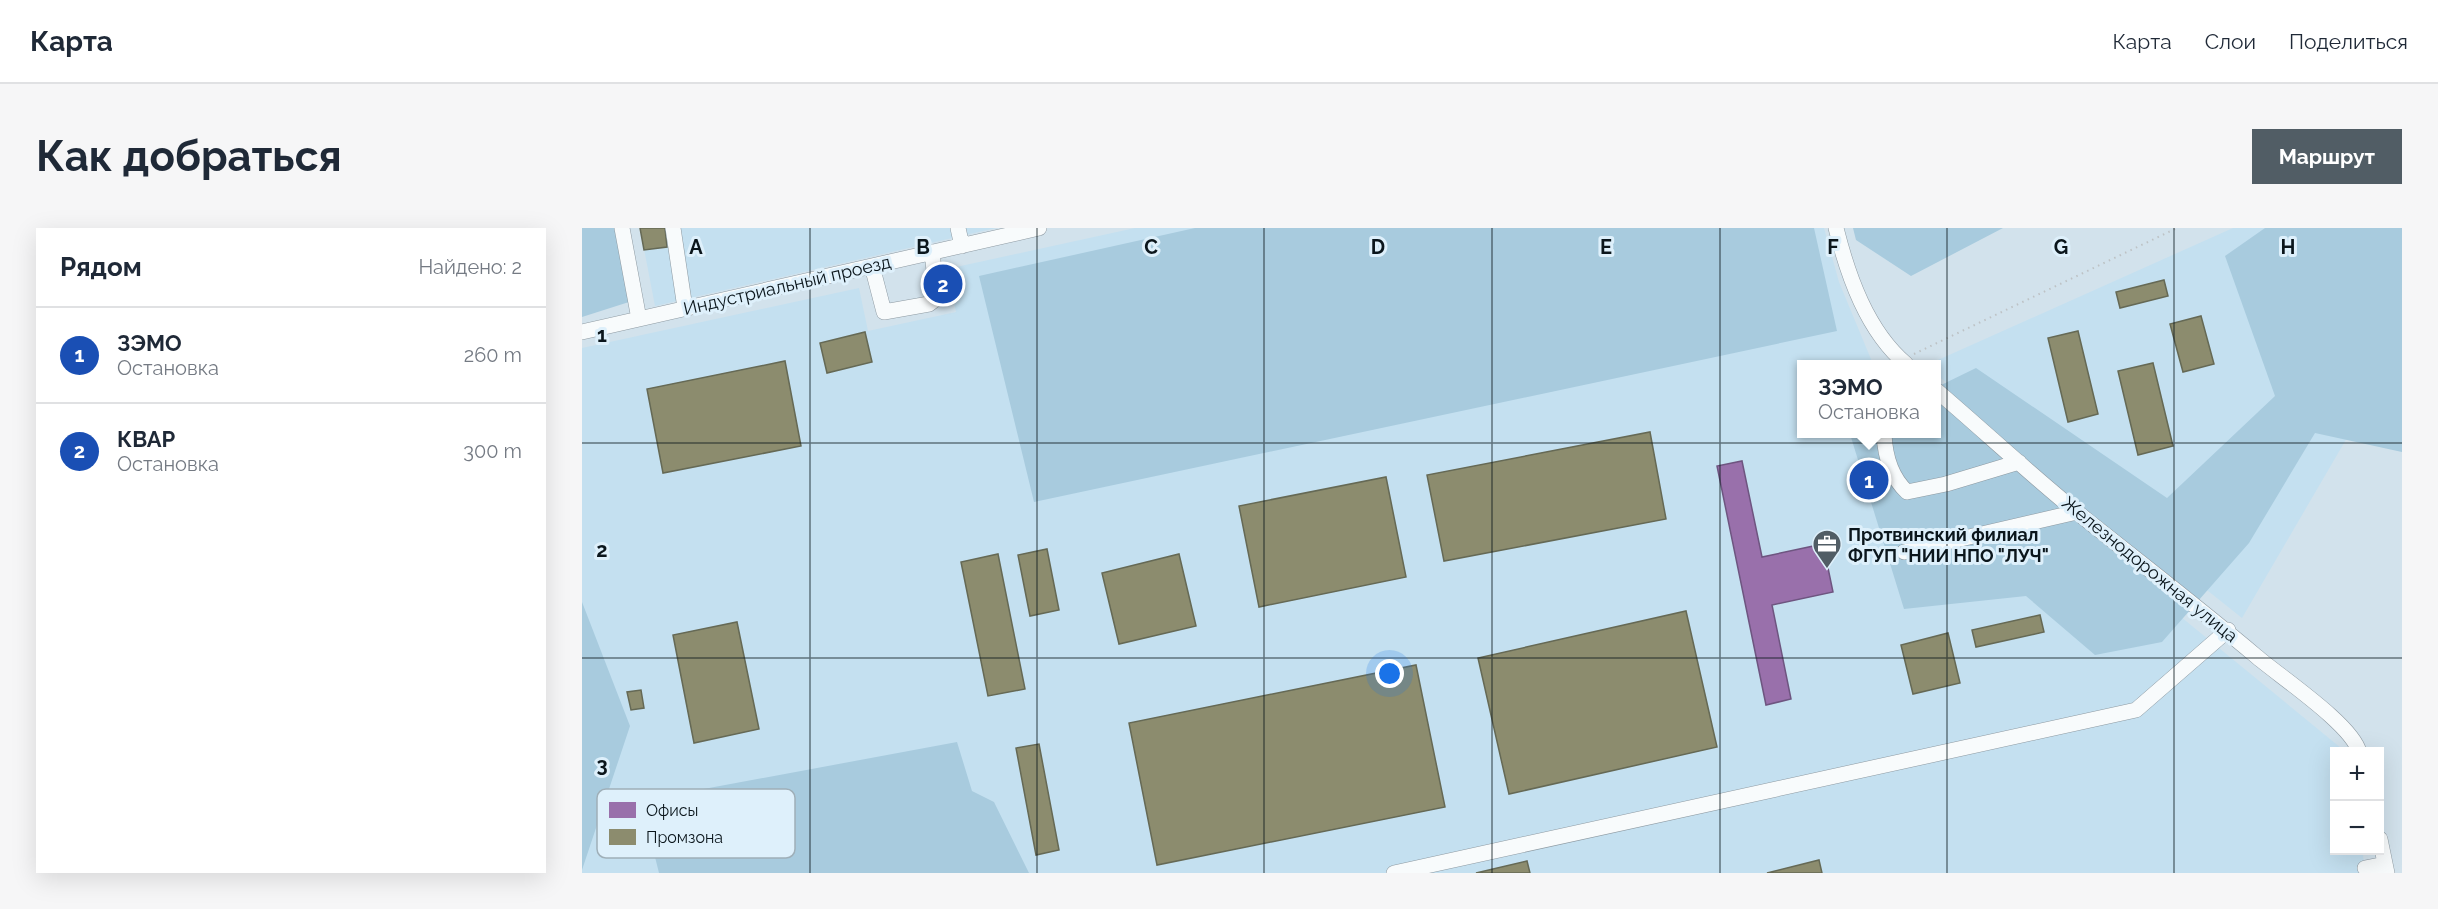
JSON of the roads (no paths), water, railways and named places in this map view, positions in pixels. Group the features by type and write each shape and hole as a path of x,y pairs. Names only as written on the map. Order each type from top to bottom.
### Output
{"street":[{"path":"622,228 639,319"},
{"path":"958,228 962,246"},
{"name":"Индустриальный проезд","path":"582,332 1040,228"},
{"path":"1836,228 1844,262 1865,310 1884,341 1902,360"},
{"path":"677,229 685,308"},
{"path":"872,266 884,312 929,304 937,298 938,291 932,252"},
{"name":"Железнодорожная улица","path":"1941,394 2077,512 2228,630 2335,721 2358,747"},
{"path":"1884,438 1885,448 1896,481 1907,492 1946,484 2019,462"},
{"path":"1904,552 2077,512"},
{"path":"1394,873 2136,710 2228,630"},
{"path":"2365,868 2386,868"}],"place":[{"name":"КВАР","path":"943,284"},
{"name":"ЗЭМО","path":"1869,480"},
{"name":"Протвинский филиал ФГУП \"НИИ НПО \"ЛУЧ\"","path":"1827,570"}]}
